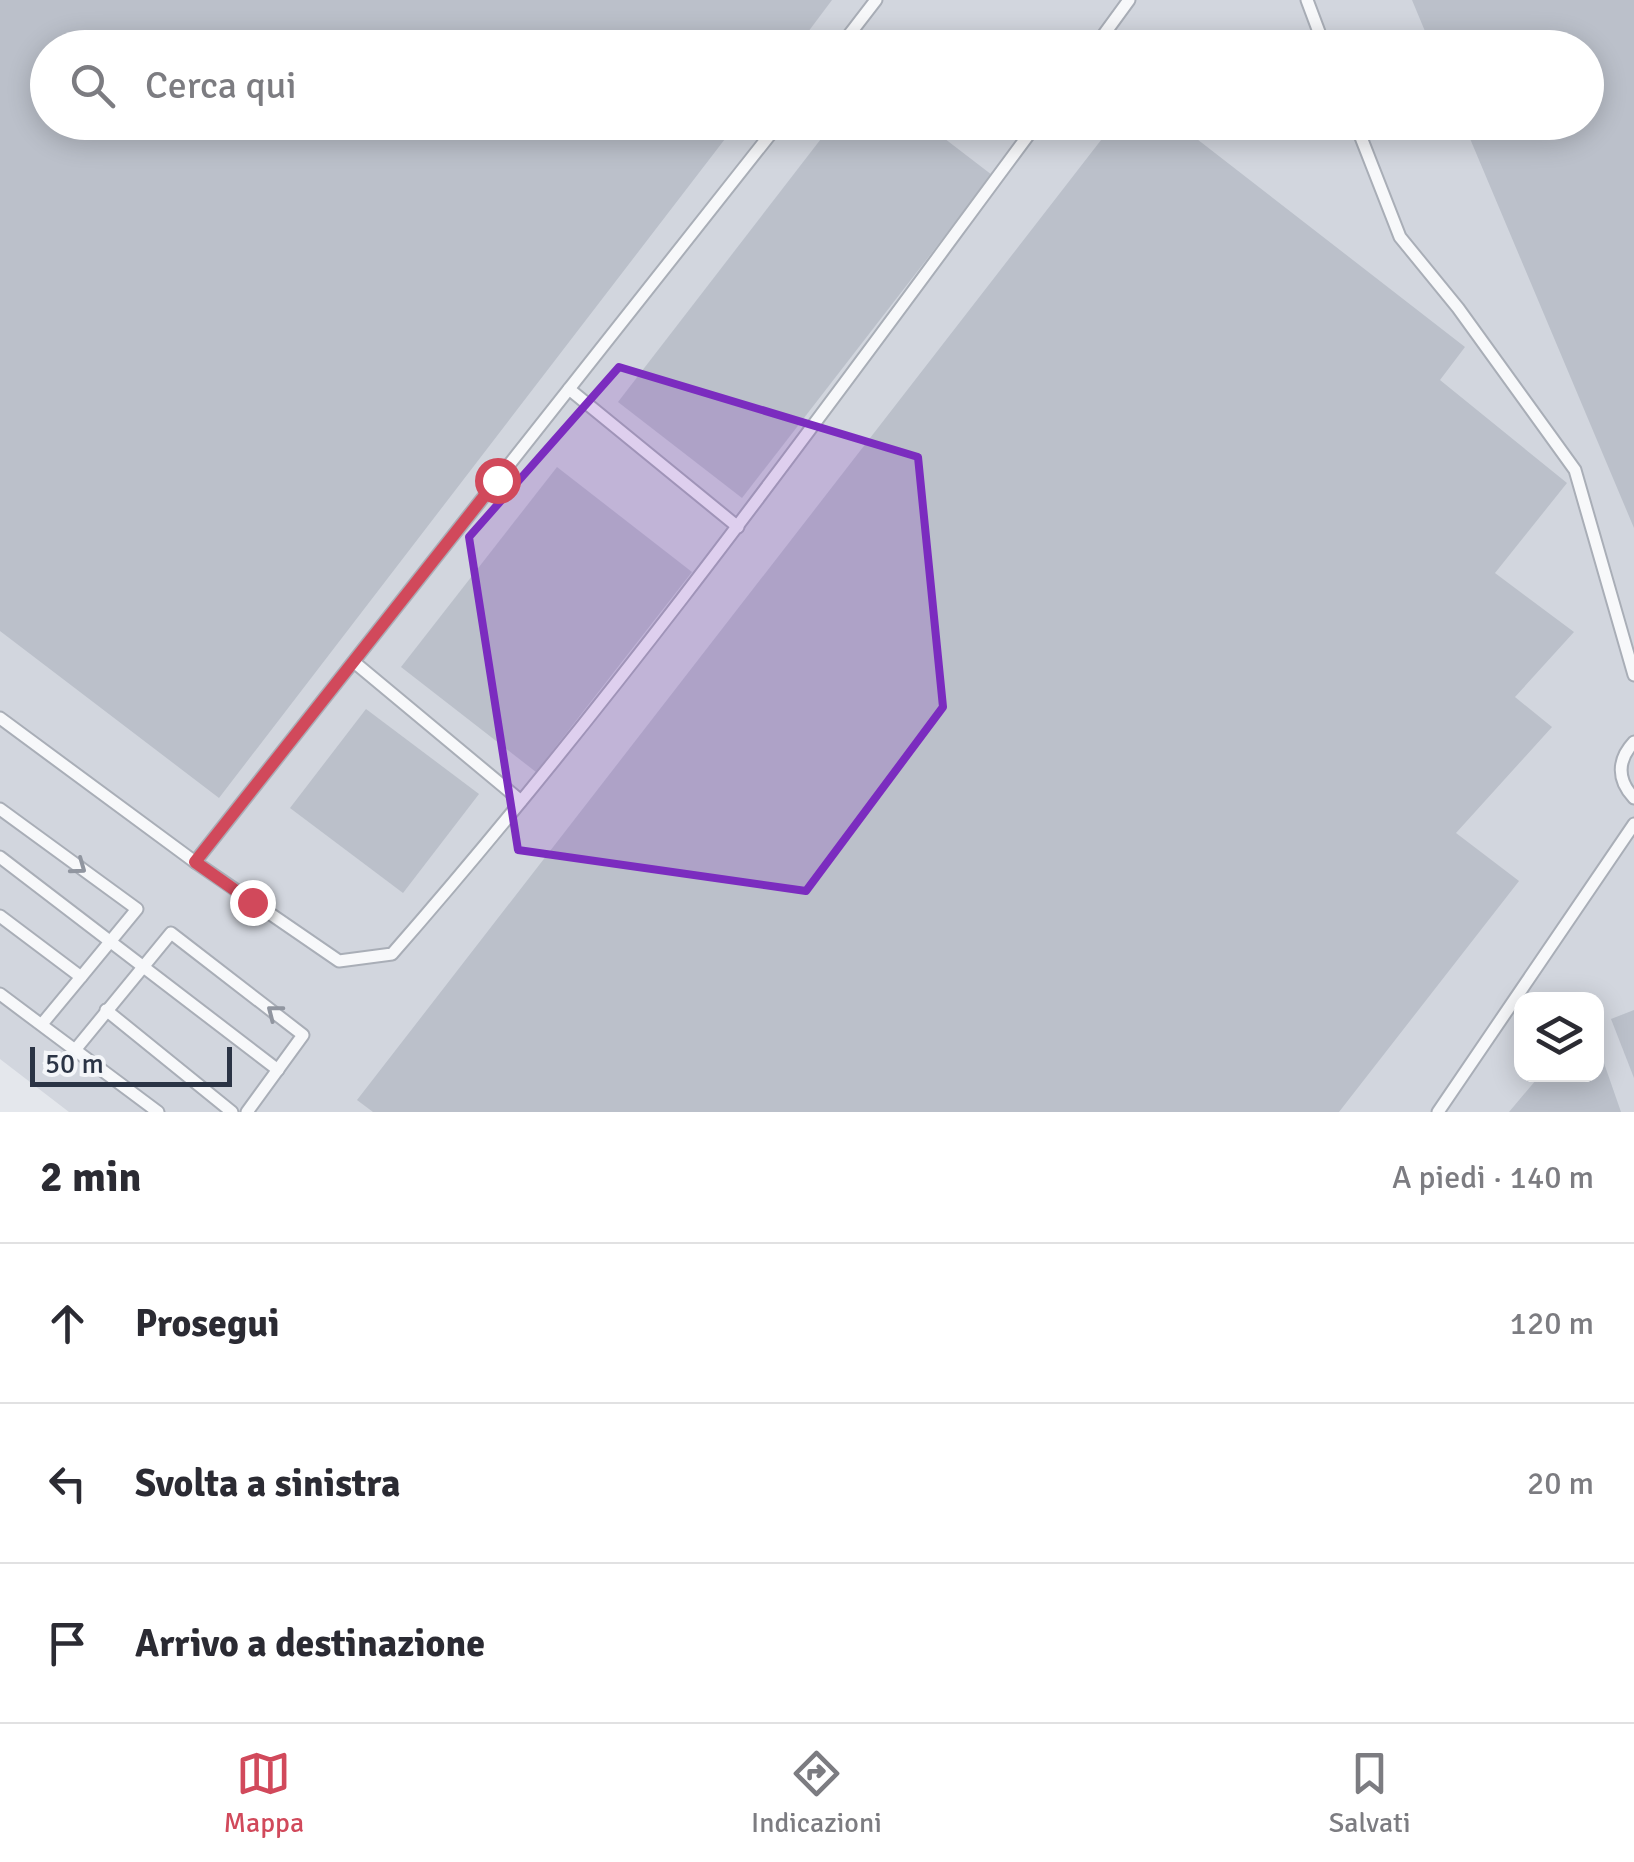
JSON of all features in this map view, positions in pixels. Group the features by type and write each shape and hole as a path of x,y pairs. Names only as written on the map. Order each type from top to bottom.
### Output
{"lane":[{"path":"853,30 876,0"},
{"path":"1107,30 1129,0"},
{"path":"1307,0 1318,30"},
{"path":"195,862 766,140"},
{"path":"0,718 195,862 338,960 392,954 479,855 738,527 1025,140"},
{"path":"1362,140 1400,236 1458,308 1575,470 1631,653 1634,675"},
{"path":"569,390 738,527"},
{"path":"354,662 521,802"},
{"path":"1634,742 1620,768 1624,787 1634,798"},
{"path":"0,810 137,910 42,1024"},
{"path":"1438,1112 1634,824"},
{"path":"0,856 278,1070"},
{"path":"0,916 80,977"},
{"path":"75,1050 171,933 303,1036 248,1112"},
{"path":"0,994 158,1112"},
{"path":"106,1010 232,1112"}],"highlighted area":[{"path":"619,367 918,457 943,707 806,891 518,850 469,537"}],"shaded area":[{"path":"0,0 1634,0 1634,1112 69,1112 0,1059"}],"building":[{"path":"0,0 832,0 810,30 30,30 30,140 724,140 219,798 0,631"},
{"path":"1412,0 1634,0 1634,528 1471,140 1604,140 1604,30 1424,30"},
{"path":"820,140 946,140 992,175 742,498 618,402"},
{"path":"1101,140 1198,140 1465,347 1440,380 1567,483 1495,573 1574,632 1515,697 1552,727 1456,833 1519,881 1339,1112 373,1112 357,1100"},
{"path":"557,467 692,572 536,772 401,667"},
{"path":"366,709 479,794 403,893 290,808"},
{"path":"1634,1010 1634,1078 1611,1019"},
{"path":"1604,1063 1621,1112 1509,1112 1534,1082 1604,1082"}],"route":[{"path":"252,902 195,862 497,480"}]}
